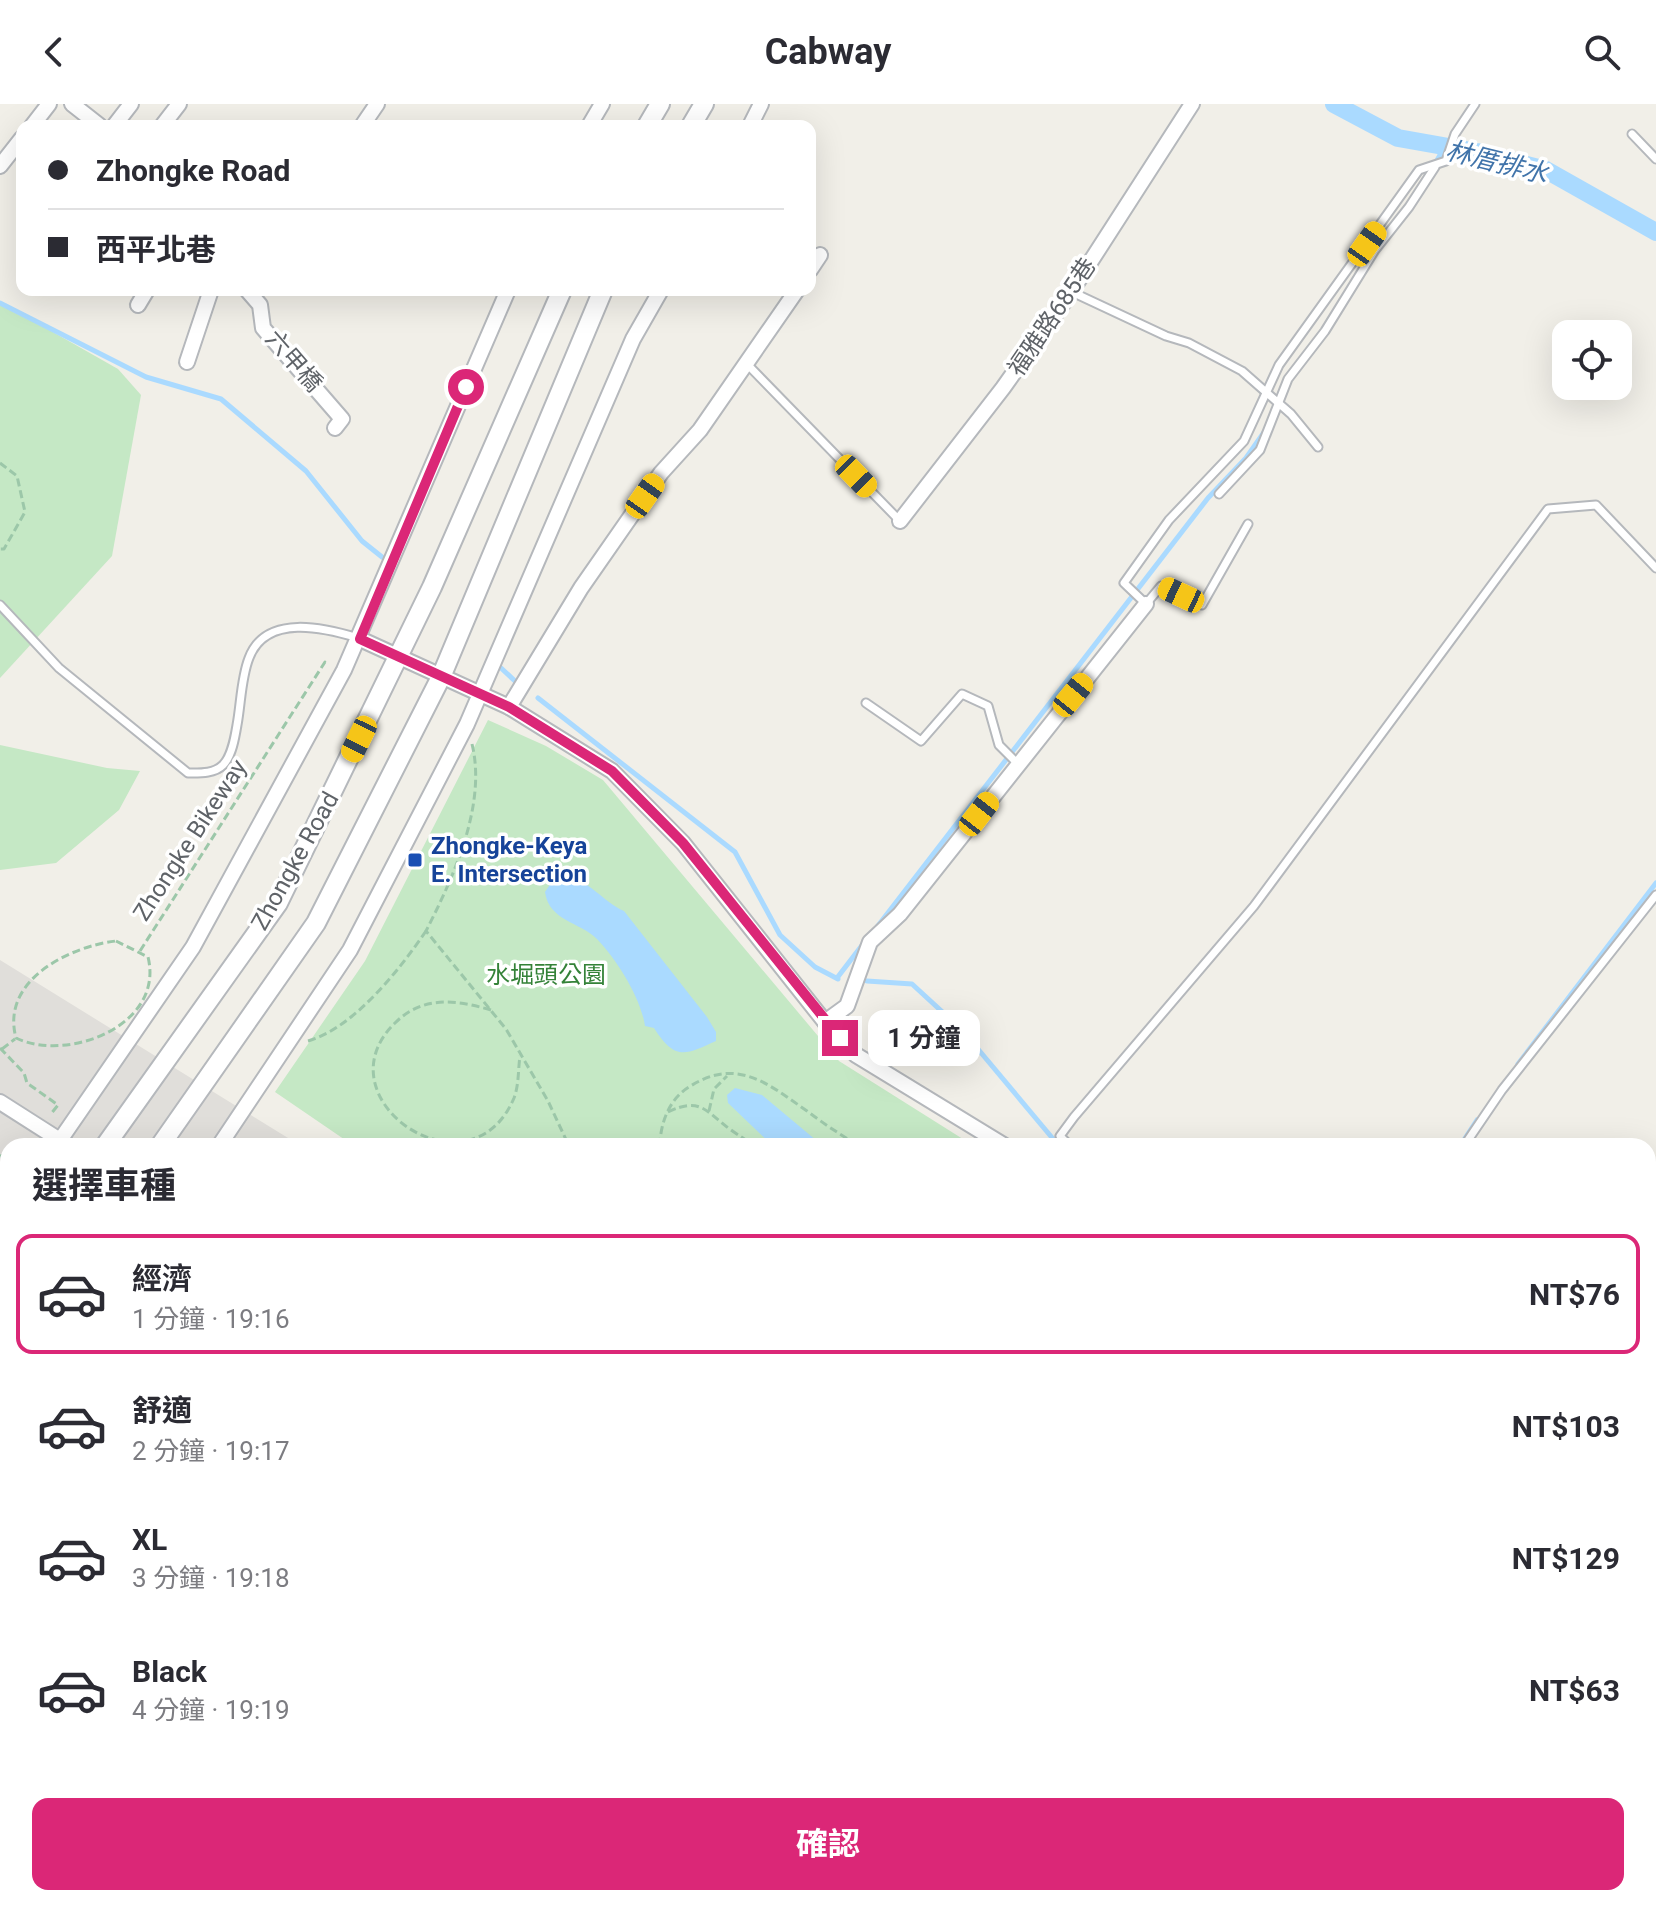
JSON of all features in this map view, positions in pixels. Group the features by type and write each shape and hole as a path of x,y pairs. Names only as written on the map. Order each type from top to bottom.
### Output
{"street":[{"path":"37,120 49,104"},
{"path":"72,104 92,120"},
{"path":"119,120 131,104"},
{"path":"167,120 179,104"},
{"name":"福雅路685巷","path":"900,521 1003,388 1071,292 1192,104"},
{"path":"0,166 16,146"},
{"path":"816,261 820,255"},
{"path":"138,305 143,296"},
{"path":"187,362 209,296"},
{"name":"六甲橋","path":"252,296 260,305 263,328 342,419 335,428"},
{"name":"Zhongke Road","path":"66,1138 193,947 360,639 505,296"},
{"name":"Zhongke Road","path":"111,1138 278,903 398,657 559,296"},
{"name":"Zhongke Road","path":"166,1138 316,923 441,677 600,296"},
{"path":"224,1138 350,950 467,724 633,339 658,296"},
{"path":"509,707 590,575 661,473 700,430 793,296"},
{"path":"825,1022 847,1006 870,942 900,914 1146,604"},
{"path":"360,639 509,707 612,771 683,843 825,1022 856,1055 992,1138"},
{"path":"0,1102 53,1138"}],"lane":[{"path":"1248,524 1202,605 1161,586 1146,604 1124,583 1169,520 1244,441 1279,365 1419,170 1446,161 1455,134 1475,104"},
{"path":"1632,134 1656,159"},
{"path":"1219,494 1260,450 1280,408 1288,379 1331,323 1375,250 1435,167"},
{"path":"1071,292 1212,353 1252,378 1280,408 1291,414 1318,447"},
{"path":"747,364 900,521"},
{"path":"1062,1138 1060,1136 1074,1117 1254,906 1548,509 1596,505 1656,568"},
{"path":"0,605 59,668 188,773 208,772 223,765 233,744 249,656 265,638 286,628 320,627 360,639"},
{"path":"866,703 921,741 962,694 988,706 999,745 1018,764"},
{"path":"1469,1138 1502,1090 1656,895"}],"path":[{"path":"0,463 17,476 25,512 4,549 0,549"},
{"name":"Zhongke Bikeway","path":"16,1038 35,1046 82,1044 111,1030 138,1008 151,968 148,957 140,951 325,662"},
{"path":"291,1041 319,1038 363,1005 399,969 426,931 465,845 477,762 467,724"},
{"path":"426,931 491,1010 521,1053 565,1138"},
{"path":"42,1125 58,1105 27,1083 24,1073 1,1048 16,1038 9,1026 12,997 36,968 93,944 116,941 140,951"},
{"path":"428,1138 403,1126 383,1105 376,1061 392,1025 406,1013 433,1001 461,1001 491,1010"},
{"path":"470,1138 476,1137 508,1109 518,1082 521,1053"},
{"path":"709,1111 714,1089 729,1074"},
{"path":"662,1138 668,1112 679,1094 691,1085 729,1074 742,1074 774,1085 848,1138"},
{"path":"668,1112 683,1105 709,1111 742,1138"}],"shaded area":[{"path":"0,960 288,1138 0,1138"}],"green space":[{"path":"0,302 118,369 141,395 112,556 0,678"},
{"name":"水堀頭公園","path":"488,720 546,746 603,780 839,1061 961,1138 342,1138 275,1092 365,961"},
{"path":"0,745 107,768 140,771 119,810 56,863 0,870"}],"water":[{"path":"565,876 589,886 624,911 707,1017 716,1032 716,1041 696,1050 681,1052 668,1046 654,1028 645,1026 633,992 605,948 590,933 559,915 548,902 545,892 551,883"},
{"path":"735,1088 762,1095 813,1138 765,1138 728,1103 727,1095"}],"waterway":[{"name":"林厝排水","path":"1334,104 1398,138 1477,152 1546,170 1656,232"},
{"path":"1435,164 1445,146"},
{"path":"0,303 146,377 221,399 306,471 362,541 382,557"},
{"path":"877,927 1208,498 1246,458 1267,428"},
{"path":"501,668 516,682"},
{"path":"538,698 735,852 780,935 815,967 838,979"},
{"path":"1518,1064 1656,883"},
{"path":"837,978 863,944"},
{"path":"867,981 912,984 962,1030 1052,1138"},
{"path":"1465,1138 1477,1120"}],"place":[{"name":"Zhongke-Keya E. Intersection","path":"415,860"}],"route":[{"path":"466,387 360,639 509,707 612,771 683,843 840,1038"}]}
